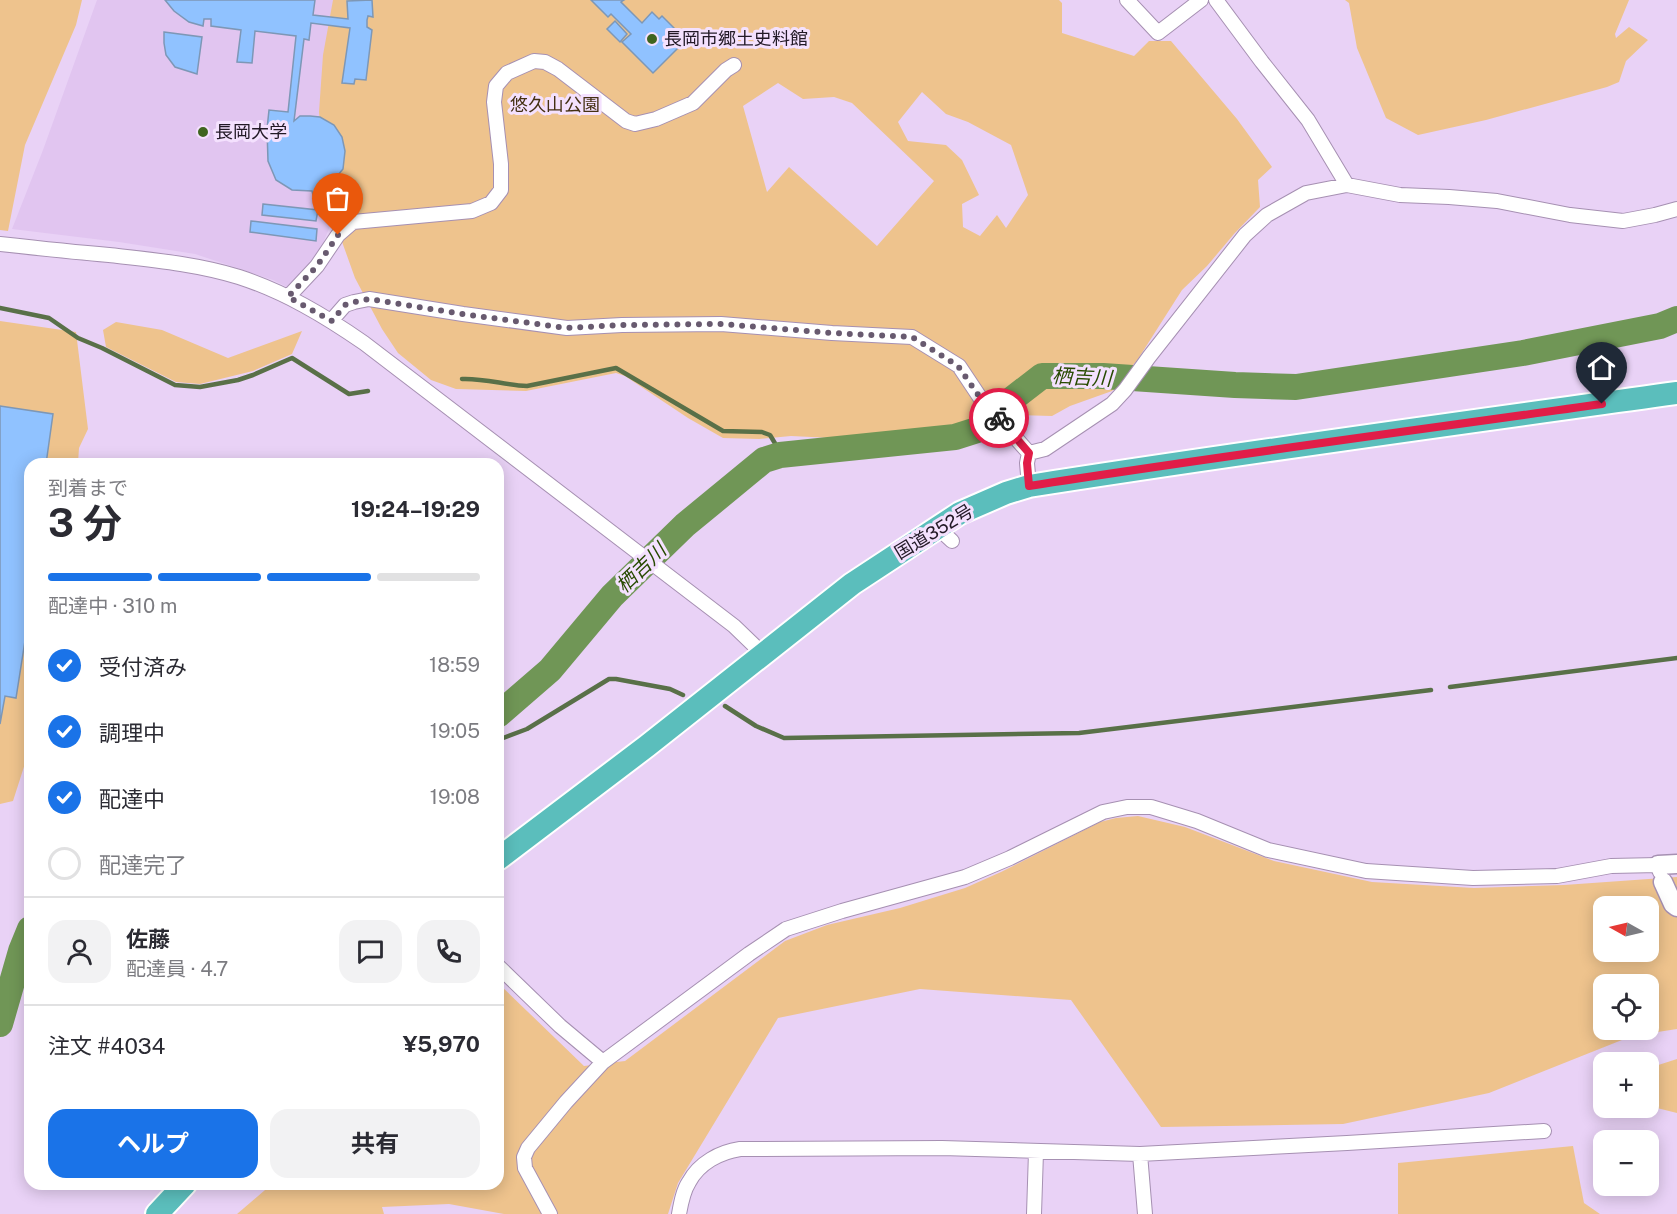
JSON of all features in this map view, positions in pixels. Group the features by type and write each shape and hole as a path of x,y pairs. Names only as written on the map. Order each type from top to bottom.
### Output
{"highway":[{"name":"国道352号","path":"504,854 764,655 852,584 944,534 960,513 1006,493 1029,486 1225,456 1677,393"},
{"path":"157,1214 179,1190"}],"street":[{"path":"1127,0 1158,33 1201,0"},
{"path":"1216,0 1308,120 1347,185"},
{"path":"288,297 317,266 338,235 353,222 472,211 491,203 501,190 501,164 494,102 496,86 507,74 534,61 545,62 558,69 626,121 635,124 656,119 693,103 734,65"},
{"path":"1029,453 1045,449 1112,404 1245,235 1267,215 1306,193 1347,185 1400,195 1497,201 1528,208 1623,221 1677,209"},
{"path":"0,244 187,264 239,278 288,297 332,321 364,343 669,575 734,626 764,655"},
{"path":"332,321 345,305 369,299 567,328 721,324 912,337 958,366 981,399 1029,453"},
{"path":"1029,453 1027,463 1029,486"},
{"path":"550,1214 525,1168 524,1157 540,1132 603,1062 749,954 786,929 965,877 1010,858 1103,812 1127,807 1151,807 1197,820 1268,850 1366,871 1484,878 1557,876 1611,866 1660,874 1677,864"},
{"path":"1660,874 1673,904 1677,907"},
{"path":"504,972 560,1026 603,1062"},
{"path":"679,1214 688,1182 697,1171 715,1157 729,1150 942,1148 1140,1154 1544,1131"},
{"path":"1034,1214 1036,1152"},
{"path":"1140,1154 1145,1214"}],"shaded area":[{"name":"長岡大学","path":"97,0 386,0 329,229 313,267 293,290 273,280 195,254 12,229"}],"green space":[{"path":"0,0 82,0 76,25 25,145 8,231 0,230"},
{"name":"悠久山公園","path":"333,0 1059,0 1062,3 1062,33 1134,56 1149,41 1171,41 1237,119 1272,167 1258,180 1260,207 1182,290 1138,359 1112,391 1070,406 1052,416 1013,415 874,439 856,436 723,438 688,418 625,376 616,373 526,391 456,389 431,380 398,353 382,329 355,278 336,225 324,169 319,112 323,55","holes":["778,83 803,99 834,97 852,103 934,181 877,246 789,167 767,192 743,106","922,92 946,114 968,122 1011,145 1028,195 1006,228 997,215 980,236 963,227 962,204 979,195 962,160 946,145 908,141 898,122"]},
{"path":"1345,0 1629,0 1615,34 1616,38 1629,27 1648,40 1626,61 1619,82 1607,87 1486,120 1418,135 1386,118 1357,48 1349,3"},
{"path":"0,321 76,332 88,429 79,448 78,458 24,458 24,767 13,801 0,804"},
{"path":"116,322 162,330 228,358 302,331 292,354 253,371 200,384 176,382 106,347 103,330"},
{"path":"1138,816 1185,827 1274,861 1372,882 1474,888 1564,885 1677,877 1677,1029 1659,1032 1659,974 1593,974 1593,1040 1622,1040 1489,1093 1343,1124 1161,1127 1071,1000 920,989 778,1018 678,1183 668,1214 504,1214 449,1204 382,1207 384,1214 237,1214 265,1190 504,1190 504,989 584,1066 625,1061 785,941 827,925 900,908 965,888 1100,822"},
{"path":"1677,1059 1677,1113 1659,1108 1659,1065"},
{"path":"1573,1146 1584,1203 1600,1214 1398,1214 1398,1163"}],"building":[{"path":"165,0 315,0 313,15 348,19 347,1 372,0 373,17 368,16 367,20 367,27 372,30 366,80 355,79 354,84 342,83 350,28 311,23 309,40 304,39 294,121 300,116 320,117 334,125 342,137 345,151 343,169 333,181 322,187 325,201 315,203 312,191 292,190 276,180 268,161 269,110 288,112 296,36 255,31 252,63 237,62 241,30 211,26 211,19 204,19 203,26 189,22 174,11"},
{"name":"長岡市郷土史料館","path":"591,0 624,0 621,2 642,23 652,12 659,19 662,16 679,33 676,36 683,43 653,73 622,42 631,34 611,14 608,17"},
{"path":"615,21 627,34 620,42 607,29"},
{"path":"164,32 202,37 197,74 175,67 166,55"},
{"path":"263,204 318,210 316,221 262,215"},
{"path":"251,221 317,229 316,241 250,232"},
{"path":"0,406 53,414 47,458 24,458 24,647 16,698 5,696 0,724"}],"waterway":[{"path":"0,308 49,318 78,338 175,385 200,387 238,380 292,358 349,394 368,391"},
{"name":"栖吉川","path":"504,710 550,670 612,596 685,525 764,460 780,455 955,437 977,430 1042,376 1103,376 1296,387 1523,353 1660,326 1677,319"},
{"path":"462,379 527,386 616,368 723,431 762,432 770,435 780,455"},
{"path":"1450,687 1677,658"},
{"path":"504,738 527,729 609,679 670,689 683,695"},
{"path":"725,706 756,726 784,738 1079,733 1431,690"},
{"name":"栖吉川","path":"0,1024 24,944"}],"way so far":[{"path":"338,235 317,266 288,297 332,321 345,305 369,299 567,328 721,324 912,337 958,366 981,399 999,418"}],"place":[{"name":"長岡市郷土史料館","path":"652,39"},
{"name":"長岡大学","path":"203,132"}],"route":[{"path":"999,418 1029,453 1027,463 1029,486 1225,456 1602,404"}]}
